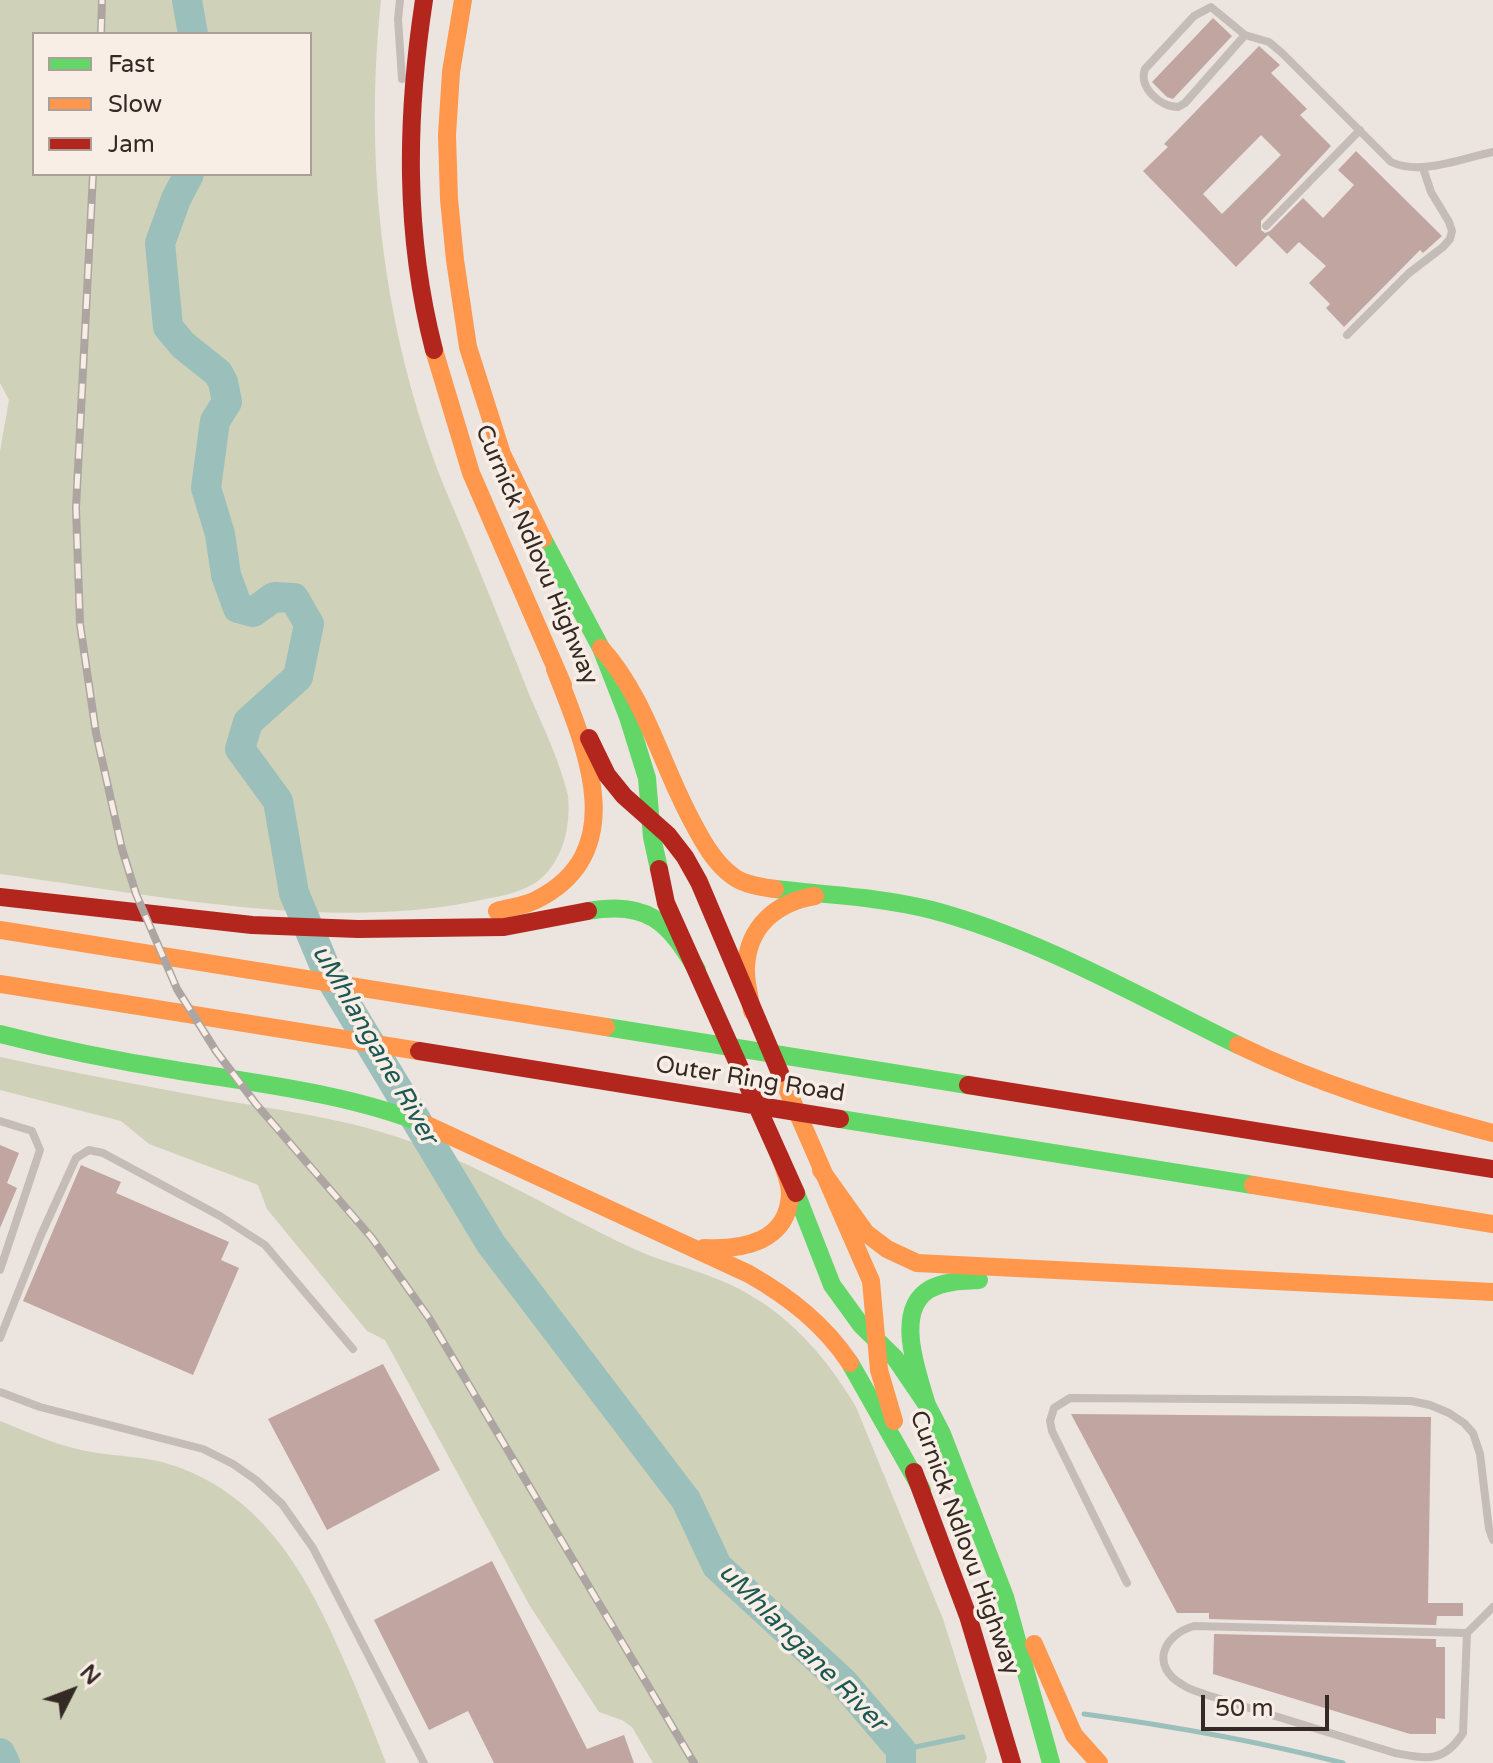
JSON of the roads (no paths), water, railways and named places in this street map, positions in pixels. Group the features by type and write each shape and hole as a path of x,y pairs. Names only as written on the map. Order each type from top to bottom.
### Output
{"main road":[{"name":"Curnick Ndlovu Highway","path":"424,0 410,123 410,181 416,249 438,366 471,473 555,669 607,775 624,796 668,835 692,870 871,1281 886,1403 942,1540 985,1666 1007,1758"},
{"name":"Curnick Ndlovu Highway","path":"463,0 451,72 447,135 455,260 468,347 502,454 557,569 601,648 628,717 647,778 657,865 666,903 780,1157 832,1285 861,1325 895,1358 927,1405 954,1463 1005,1597 1051,1763"},
{"path":"601,648 623,674 694,824 722,866 736,878 755,884 929,910 1012,936 1284,1067 1356,1095 1493,1133"},
{"path":"367,928 490,913 521,905 538,900 562,884 578,868 590,845 596,816 583,743 555,669"},
{"path":"752,1011 746,969 753,935 760,924 780,906 804,896 837,894"},
{"path":"0,897 252,925 367,928 504,927 625,907 640,909 659,918 675,934 697,970"},
{"name":"Outer Ring Road","path":"0,930 1493,1169"},
{"name":"Outer Ring Road","path":"0,984 1493,1224"},
{"path":"0,1034 151,1067 297,1089 363,1104 454,1136 592,1204 758,1276 814,1320 839,1350 860,1380 922,1490"},
{"path":"694,1247 728,1251 760,1243 774,1233 782,1221 790,1193 780,1157"},
{"path":"821,1170 866,1233 887,1249 917,1263 1169,1273 1493,1292"},
{"path":"927,1405 910,1346 909,1325 913,1307 927,1290 939,1284 969,1279 1045,1282 1169,1273"},
{"path":"1005,1597 1039,1652 1072,1733 1099,1763"}],"lane":[{"path":"400,0 399,52 410,123"},
{"path":"1245,35 1178,107 1163,104 1143,84 1145,69 1194,16 1211,7 1245,35 1269,42 1282,53 1391,162 1405,168 1423,168 1493,152"},
{"path":"1266,226 1360,130"},
{"path":"1347,335 1409,273 1450,239 1452,231 1449,222 1431,192 1423,168"},
{"path":"0,1121 32,1131 40,1150 0,1270"},
{"path":"0,1338 76,1158 89,1150 103,1153 255,1237 353,1349"},
{"path":"0,1392 40,1407 203,1449 256,1480 282,1504 313,1548 424,1763"},
{"path":"1127,1583 1052,1431 1054,1408 1070,1398 1411,1401 1430,1405 1464,1423 1478,1443 1486,1512 1493,1540"},
{"path":"1467,1633 1194,1626 1178,1631 1168,1640 1164,1652 1165,1667 1182,1685 1207,1695 1395,1753 1427,1759 1443,1756 1455,1746 1463,1733 1467,1633 1493,1607"}],"waterway":[{"name":"uMhlangane River","path":"187,0 193,32"},
{"name":"uMhlangane River","path":"188,176 160,243 168,327 183,345 218,373 223,382 227,402 215,421 206,488 220,534 226,575 238,608 253,612 274,597 294,598 309,624 298,677 248,722 240,749 278,801 294,893 328,974 491,1244 686,1500 717,1566 843,1682 901,1750 901,1763"},
{"path":"1084,1714 1214,1735 1343,1763"},
{"path":"901,1750 963,1737"},
{"name":"uMhlangane River","path":"0,1753 5,1763"}],"railway":[{"path":"101,32 102,0"},
{"path":"93,176 76,508 80,624 96,733 122,849 136,894 177,989 216,1051 256,1104 372,1238 429,1318 694,1763"}]}
